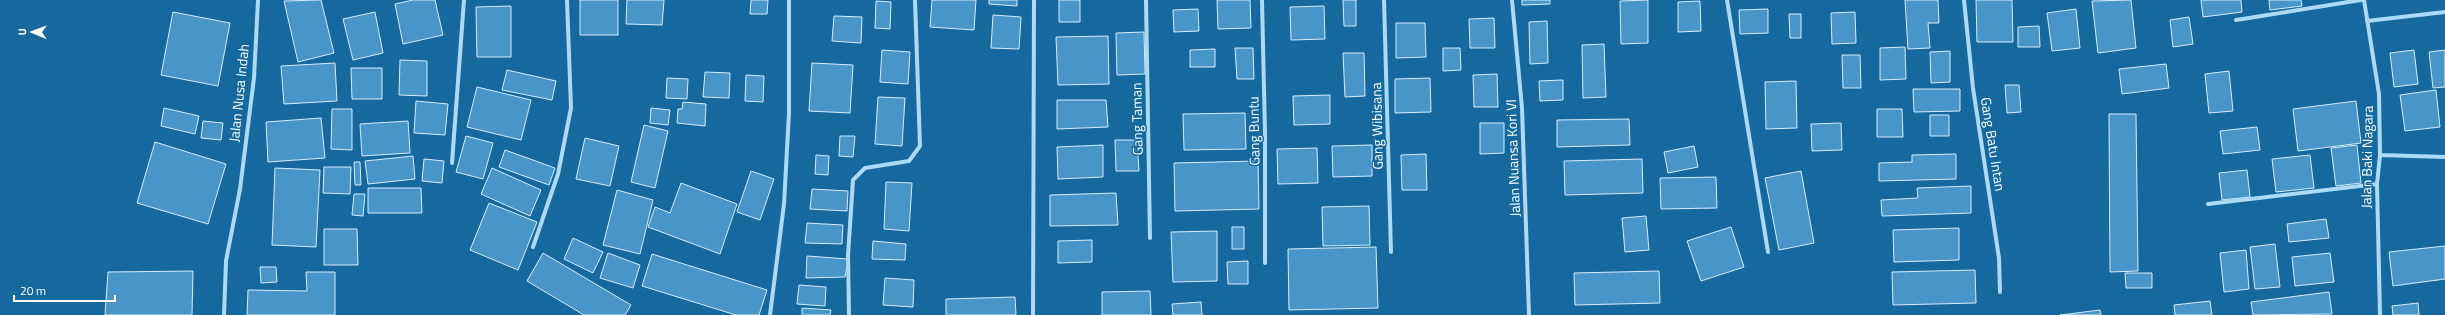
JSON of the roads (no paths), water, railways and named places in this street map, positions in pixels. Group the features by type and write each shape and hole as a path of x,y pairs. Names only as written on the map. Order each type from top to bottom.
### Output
{"street":[{"name":"Jalan Nusa Indah","path":"224,315 226,261 240,189 254,78 258,0"},
{"path":"452,163 463,42 464,0"},
{"path":"533,247 558,174 571,108 566,0"},
{"path":"770,315 784,189 789,113 789,0"},
{"path":"849,315 848,256 852,180 865,168 909,161 920,146 915,0"},
{"path":"1033,315 1034,0"},
{"name":"Gang Taman","path":"1146,0 1150,238"},
{"name":"Gang Buntu","path":"1262,0 1265,133 1264,263"},
{"name":"Gang Wibisana","path":"1384,0 1391,252"},
{"name":"Jalan Nuansa Kori VI","path":"1512,0 1522,108 1529,315"},
{"path":"1727,0 1768,252"},
{"name":"Gang Batu Intan","path":"1964,0 1972,88 1998,258 2000,292"},
{"path":"2236,20 2362,0"},
{"name":"Jalan Baki Nagara","path":"2362,0 2379,94 2380,155 2376,184 2380,315"},
{"path":"2366,21 2445,12"},
{"path":"2380,155 2445,157"},
{"path":"2208,204 2376,184"}]}
